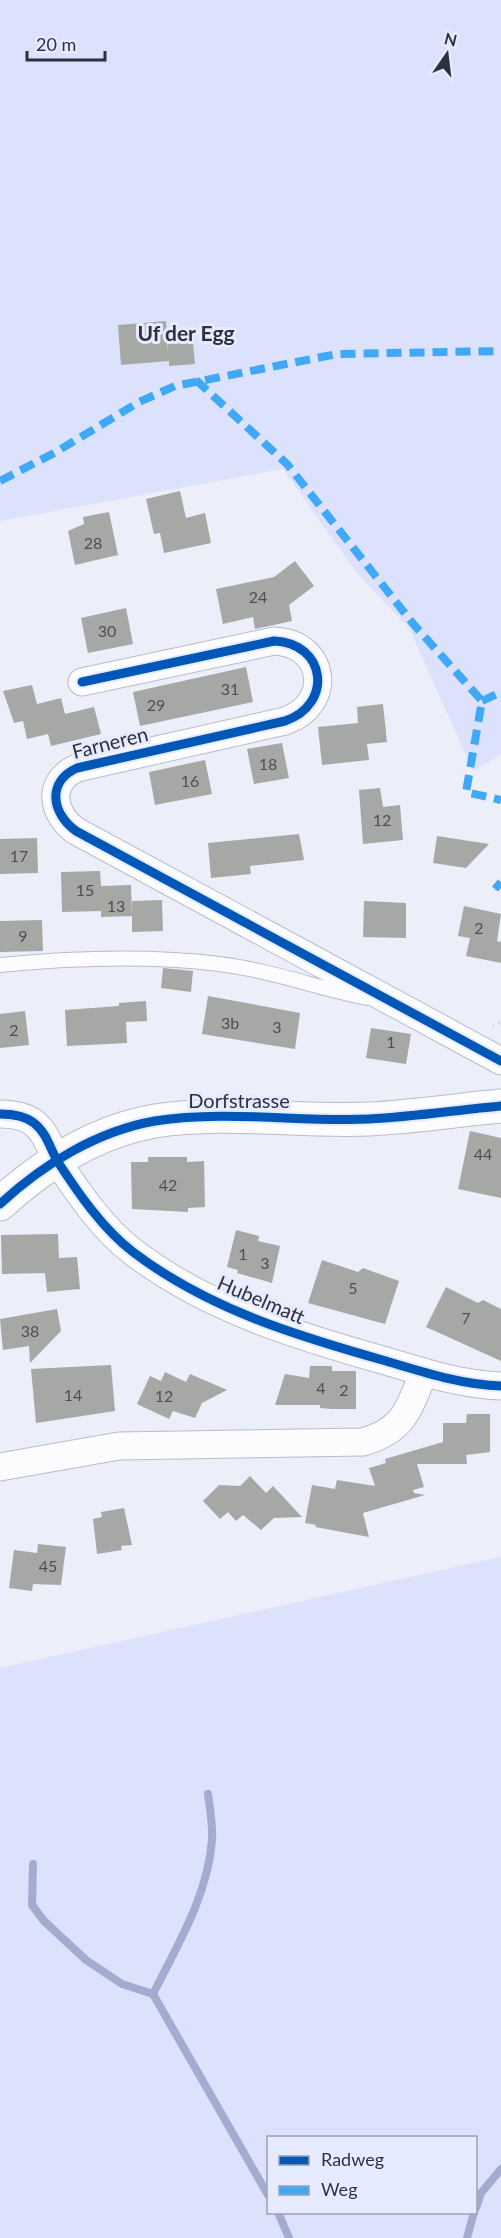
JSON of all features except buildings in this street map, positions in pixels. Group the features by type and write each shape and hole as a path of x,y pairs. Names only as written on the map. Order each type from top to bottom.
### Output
{"street":[{"name":"Farneren","path":"82,682 274,641 294,644 303,649 315,667 318,691 309,707 295,718 77,768 60,780 55,799 60,817 76,831 501,1061"},
{"name":"Dorfstrasse","path":"0,1204 57,1160 124,1129 155,1121 192,1118 370,1119 501,1106"},
{"name":"Hubelmatt","path":"0,1114 20,1116 36,1124 57,1160 111,1232 132,1251 176,1280 221,1305 254,1320 328,1345 424,1372 482,1385 501,1386"},
{"path":"0,1467 120,1446 363,1442 391,1431 401,1422 424,1372"}],"lane":[{"path":"0,965 55,960 144,959 222,964 392,1002"}],"path":[{"path":"495,889 501,891"}],"shaded area":[{"path":"0,0 501,0 501,754 473,771 409,628 356,572 283,469 0,521"},
{"path":"501,1557 501,2238 0,2238 0,1668"}],"waterway":[{"path":"153,1994 190,1920 204,1881 212,1840 208,1794"},
{"path":"33,1864 32,1905 44,1921 86,1960 122,1984 153,1994 267,2193"},
{"path":"477,2205 481,2193 501,2169"},
{"path":"279,2214 289,2238"},
{"path":"467,2238 473,2214"}],"marked path":[{"path":"0,481 56,452 139,402 175,386 337,354 501,351"},
{"path":"196,380 287,464 415,626 482,701 466,792 501,800"},
{"path":"482,701 501,692"},
{"path":"495,889 501,882"}],"cycle path":[{"path":"82,682 274,641 291,644 305,652 313,663 317,675 317,689 311,702 301,713 285,721 77,768 60,781 57,790 56,798 62,816 76,831 501,1061"},
{"path":"0,1204 52,1163 92,1141 133,1126 155,1121 208,1116 369,1119 501,1106"},
{"path":"0,1114 22,1117 38,1127 74,1186 111,1233 133,1252 192,1290 254,1318 319,1341 443,1377 501,1386"}],"district":[{"name":"Uf der Egg","path":"186,334"}]}
